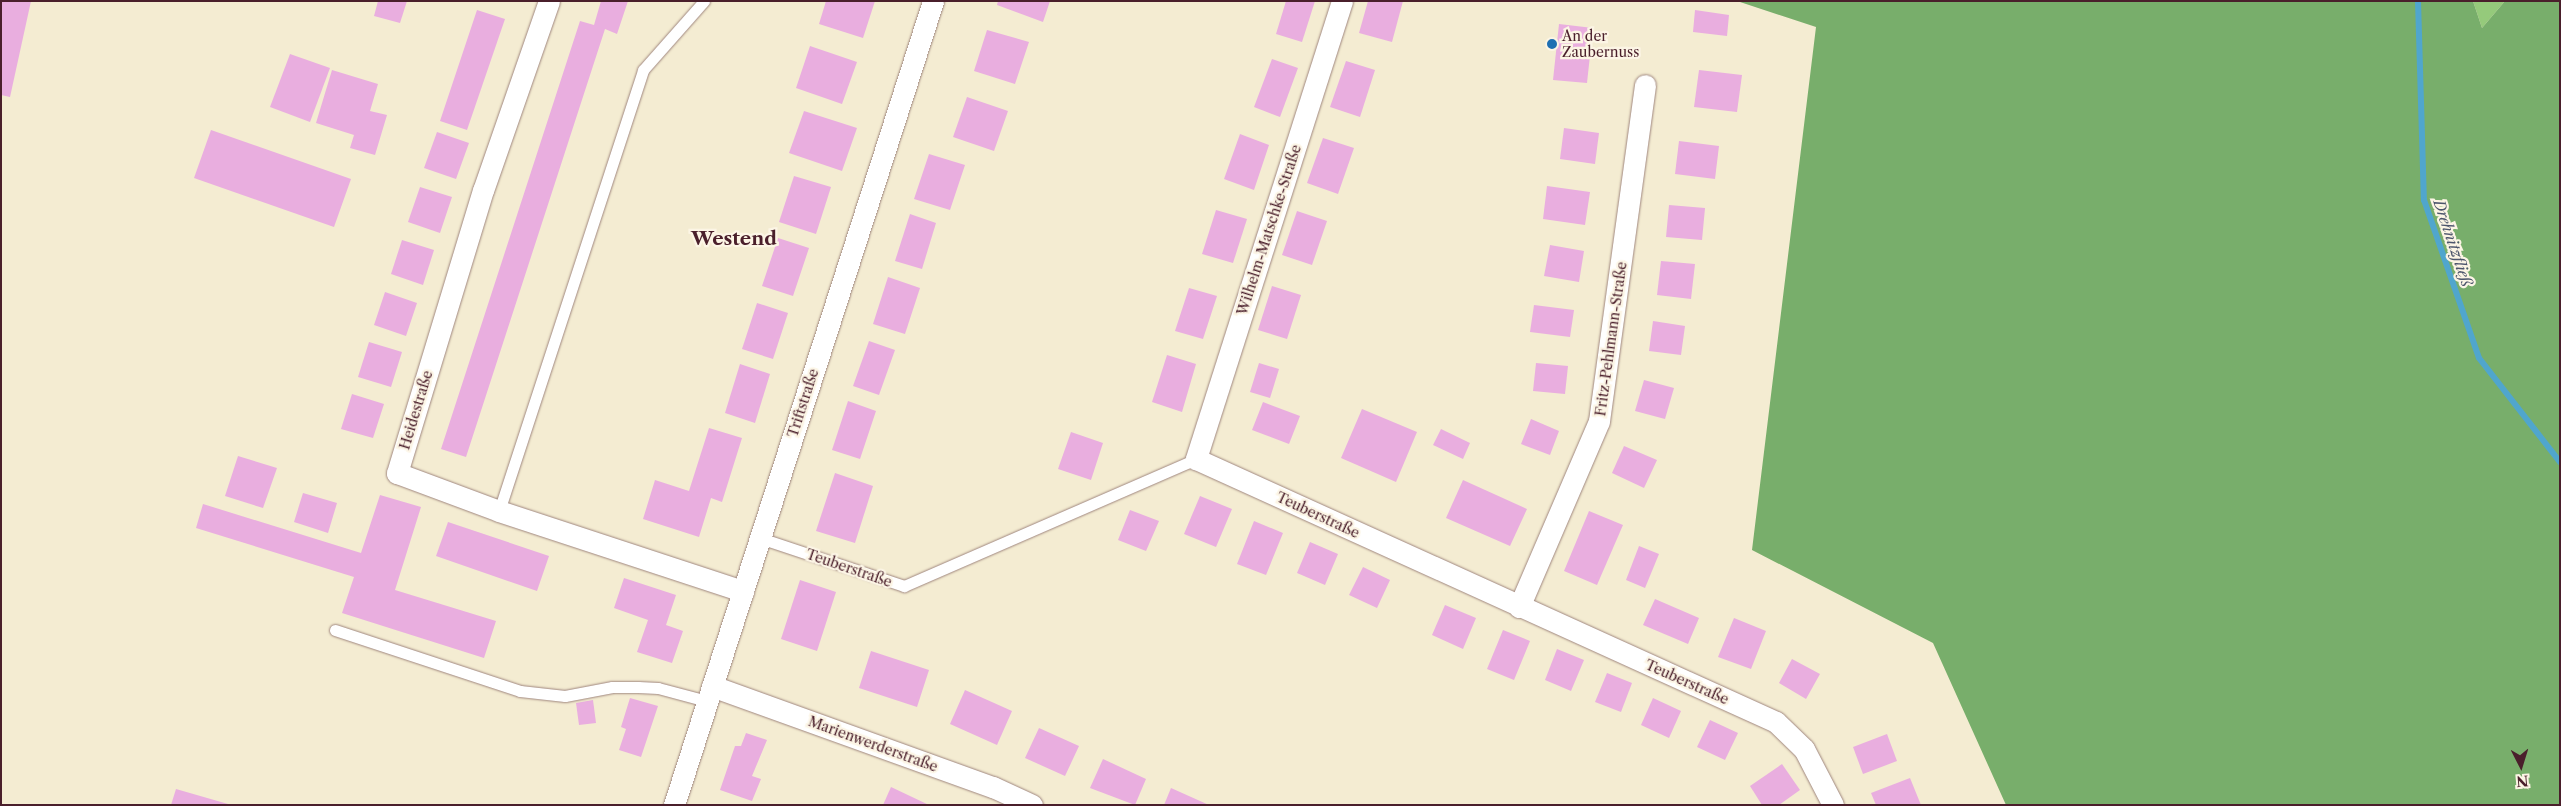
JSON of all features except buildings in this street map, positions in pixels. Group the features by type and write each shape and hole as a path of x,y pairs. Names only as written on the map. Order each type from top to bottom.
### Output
{"street":[{"name":"Heidestraße","path":"549,1 483,190 397,473 499,511 742,591"},
{"name":"Triftstraße","path":"674,805 932,1"},
{"name":"Wilhelm-Matschke-Straße","path":"1196,459 1342,1"},
{"name":"Fritz-Pehlmann-Straße","path":"1518,607 1599,421 1645,85"},
{"name":"Teuberstraße","path":"1196,459 1518,607 1776,722 1804,749 1833,805"},
{"name":"Marienwerderstraße","path":"709,694 993,787 1032,805"}],"lane":[{"path":"499,511 644,70 704,1"},
{"name":"Teuberstraße","path":"760,538 904,586 1196,459"},
{"path":"335,630 520,691 565,696 612,687 638,687 709,694"}],"green space":[{"path":"1737,1 2473,1 2482,28 2505,1 2560,1 2560,805 2006,805 1933,643 1752,550 1816,27"},
{"path":"2473,1 2505,1 2482,28"}],"waterway":[{"name":"Drehnitzfließ","path":"2418,1 2424,200 2479,358 2560,462"}],"place":[{"name":"An der Zaubernuss","path":"1552,44"}],"district":[{"name":"Westend","path":"734,239"}]}
